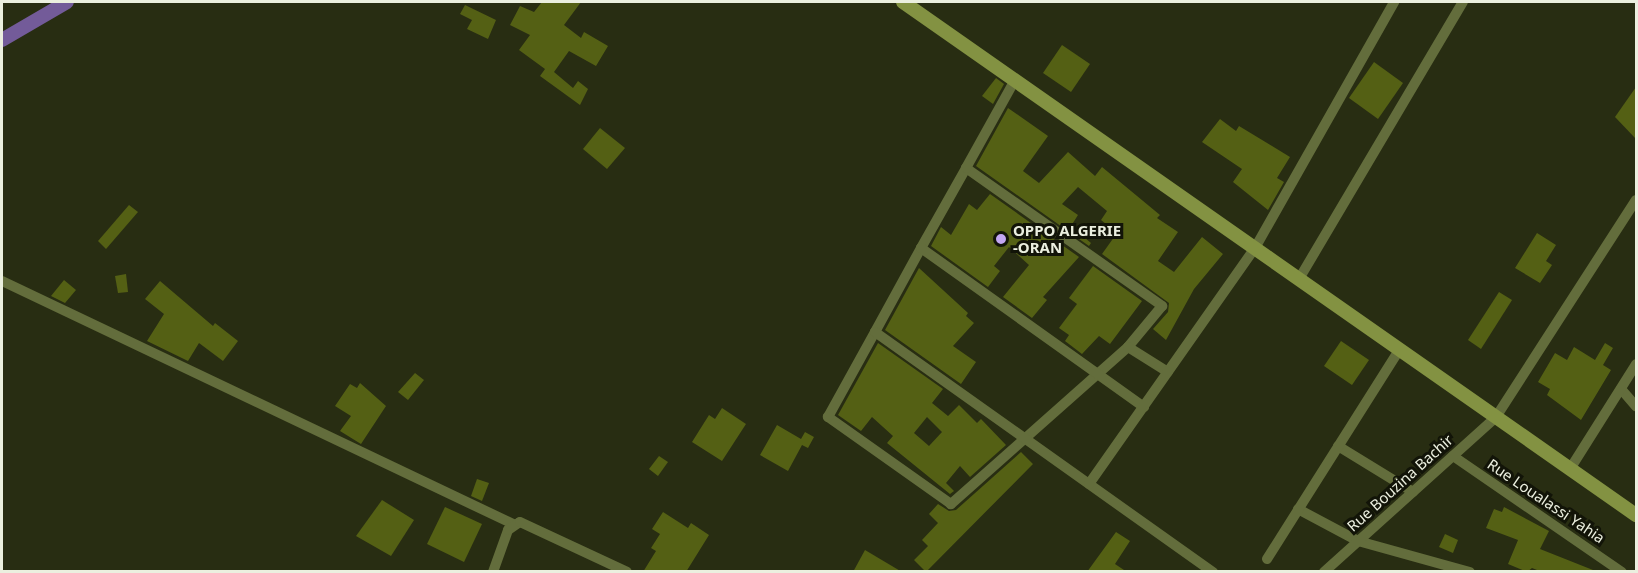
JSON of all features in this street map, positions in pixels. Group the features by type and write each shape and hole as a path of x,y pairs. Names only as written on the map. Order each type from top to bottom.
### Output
{"main road":[{"path":"903,2 1636,515"}],"street":[{"path":"1089,484 1255,248 1394,2"},
{"path":"1299,279 1463,2"},
{"path":"966,168 1162,306 1128,347 951,504 828,417 921,248 1015,80"},
{"name":"Rue Bouzina Bachir","path":"1324,572 1496,417 1636,200"},
{"path":"921,248 1144,407"},
{"path":"2,281 513,524 520,522 536,528 627,572"},
{"path":"875,332 1213,572"},
{"path":"1128,347 1168,372"},
{"path":"1267,559 1399,350"},
{"path":"1570,469 1636,364"},
{"path":"1621,389 1636,406"},
{"path":"1338,446 1413,492"},
{"name":"Rue Loualassi Yahia","path":"1453,456 1622,572"},
{"path":"1299,509 1358,541 1466,571"},
{"path":"494,572 502,542 513,524"}],"building":[{"path":"542,2 581,2 564,25 581,38 584,32 608,46 596,66 569,51 554,72 573,88 578,81 588,89 580,105 540,76 545,69 519,50 530,35 510,25 520,6 534,12"},
{"path":"465,5 496,20 488,39 467,29 472,20 460,14"},
{"path":"1062,45 1090,64 1071,92 1043,73"},
{"path":"1374,62 1403,83 1378,119 1349,98"},
{"path":"996,78 1004,84 993,104 982,96"},
{"path":"1636,87 1636,139 1615,117"},
{"path":"1008,108 1048,136 1023,171 1039,183 1068,152 1095,176 1102,167 1160,215 1157,218 1178,232 1158,261 1174,272 1202,237 1223,254 1194,289 1166,340 1153,329 1168,312 1169,303 1102,254 1117,233 1101,220 1107,211 1078,187 1062,204 1078,215 1071,226 1091,243 1089,246 976,166"},
{"path":"1220,119 1236,131 1239,126 1290,157 1277,178 1284,182 1268,210 1233,182 1242,169 1202,142"},
{"path":"600,128 625,148 607,169 583,149"},
{"path":"990,194 1079,257 1043,297 1047,300 1032,318 1003,297 1029,265 1009,247 994,266 1000,271 988,287 931,246 941,227 951,235 969,204 977,210"},
{"path":"129,205 138,212 106,249 98,241"},
{"path":"1537,233 1556,245 1546,261 1552,265 1540,283 1515,268"},
{"path":"1093,266 1142,301 1110,344 1099,336 1082,354 1065,341 1069,335 1059,328 1077,304 1069,298"},
{"path":"919,268 968,313 966,316 974,323 953,346 976,362 961,384 885,330"},
{"path":"126,274 128,292 118,293 115,276"},
{"path":"64,280 76,290 65,303 51,296"},
{"path":"160,281 213,326 215,323 238,341 223,361 199,343 188,361 147,341 164,314 145,299"},
{"path":"1499,292 1512,300 1481,349 1468,340"},
{"path":"1341,341 1369,360 1352,385 1324,366"},
{"path":"878,343 943,389 932,403 948,416 959,405 977,423 981,419 1006,445 970,477 960,466 946,483 954,491 950,494 887,443 893,436 872,417 861,431 838,415","holes":["927,417 942,432 929,446 914,433"]},
{"path":"1605,343 1613,348 1603,365 1611,370 1581,420 1547,395 1550,389 1538,382 1555,353 1567,360 1574,347 1595,360"},
{"path":"415,373 424,380 408,400 398,392"},
{"path":"360,383 386,406 361,444 340,431 351,416 335,406 350,384 357,388"},
{"path":"722,408 746,424 722,461 692,442 709,415 715,419"},
{"path":"777,425 801,439 805,432 814,437 808,448 802,445 788,471 760,455"},
{"path":"1021,452 1033,464 926,572 914,560 928,546 922,540 938,523 929,514 938,504 949,511 956,510"},
{"path":"659,456 668,462 658,476 649,469"},
{"path":"477,479 489,483 482,501 471,496"},
{"path":"382,500 414,520 391,556 356,536"},
{"path":"445,507 482,524 464,562 427,544"},
{"path":"1504,507 1549,531 1540,549 1598,572 1542,572 1532,568 1527,572 1508,564 1518,540 1486,528 1494,509 1502,512"},
{"path":"663,512 688,528 691,523 709,535 686,572 643,572 656,551 651,548 660,534 652,529"},
{"path":"1116,532 1130,541 1115,564 1127,572 1087,572"},
{"path":"1445,534 1458,540 1453,553 1439,547"},
{"path":"865,550 902,572 853,572"}],"waterway":[{"path":"2,40 67,2"}],"place":[{"name":"OPPO ALGERIE -ORAN","path":"1001,239"}]}
